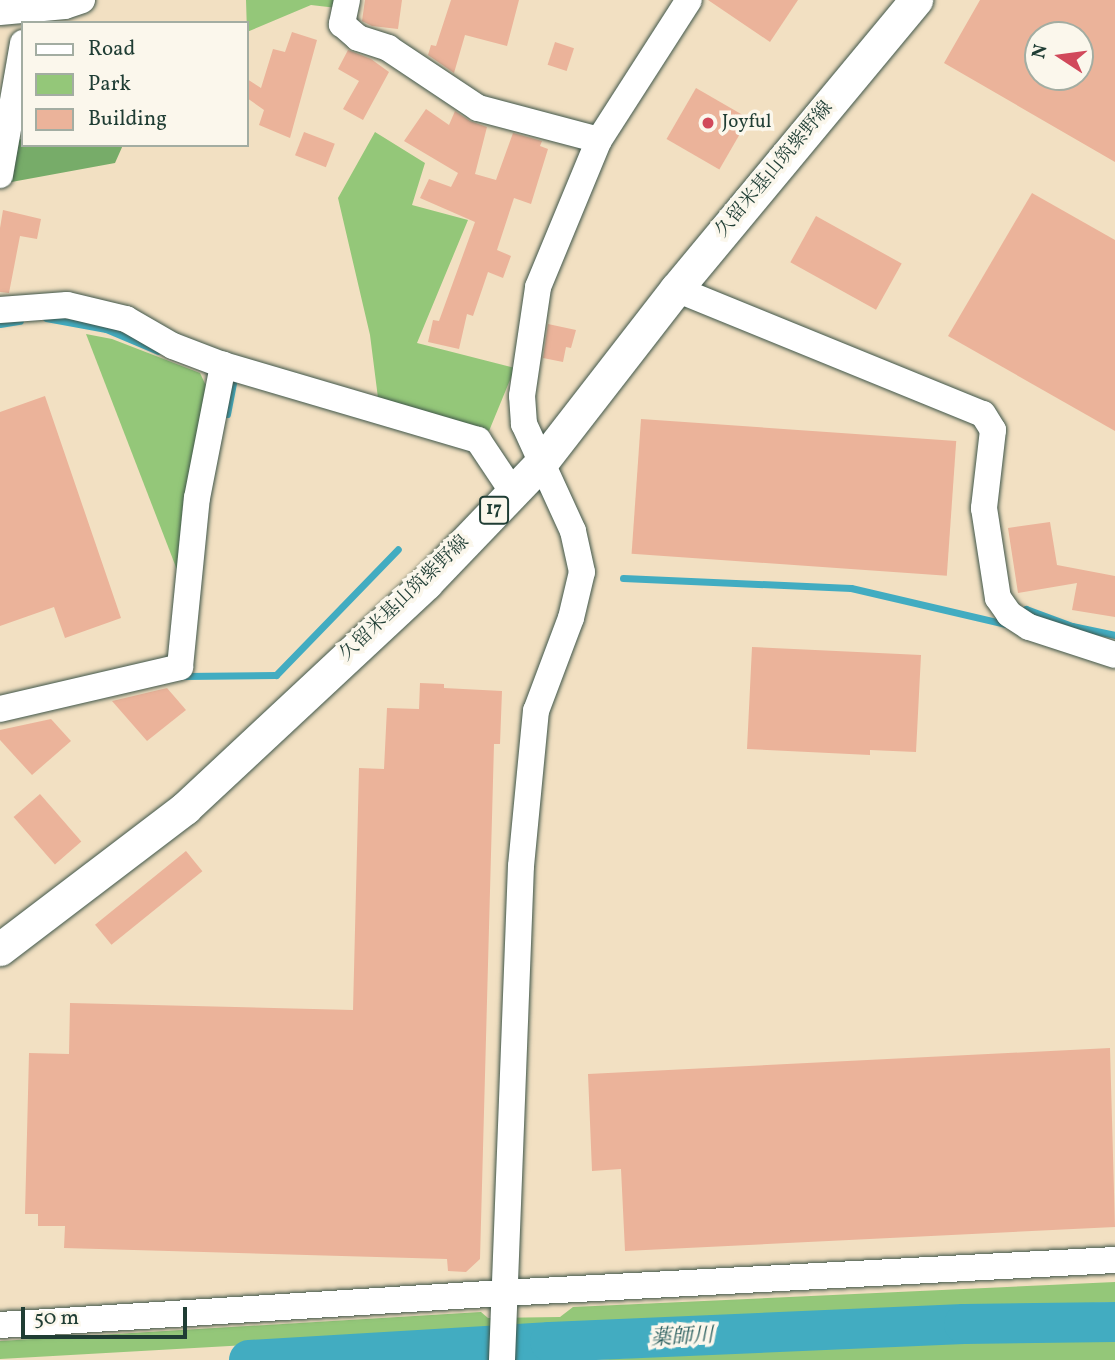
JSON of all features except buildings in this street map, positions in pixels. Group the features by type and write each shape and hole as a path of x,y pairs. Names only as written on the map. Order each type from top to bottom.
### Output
{"main road":[{"name":"久留米基山筑紫野線","path":"0,949 185,808 426,583 541,463 676,289 916,0"}],"street":[{"path":"0,12 27,17 82,0"},
{"path":"347,0 342,24 358,38 388,48 478,108 599,140"},
{"path":"502,1360 521,866 536,711 571,618 582,572 573,531 524,424 522,396 538,287 599,140 689,0"},
{"path":"0,175 21,54"},
{"path":"676,289 983,414 993,430 984,508 998,598 1019,620 1115,655"},
{"path":"0,310 67,305 126,319 173,346 223,365 478,440 512,491"},
{"path":"0,709 180,667 197,498 223,365"},
{"path":"0,1325 503,1293 1115,1260"}],"green space":[{"path":"246,0 338,0 337,8 311,5 248,32"},
{"path":"375,132 425,163 412,205 468,220 417,343 515,368 489,431 378,398 370,335 338,198"},
{"path":"21,139 21,147 122,147 115,163 6,183 13,140"},
{"path":"86,334 112,339 200,373 208,390 179,575"},
{"path":"1115,1282 1115,1302 567,1327 0,1359 0,1341 481,1312 488,1318 560,1317 573,1307"},
{"path":"1115,1333 1115,1360 591,1360"}],"waterway":[{"path":"46,318 106,329 158,351"},
{"path":"0,324 20,321"},
{"path":"227,414 234,377"},
{"path":"184,676 276,675 398,549"},
{"path":"623,578 851,588 1006,624"},
{"path":"1018,615 1026,609 1072,626 1115,635"},
{"name":"薬師川","path":"249,1360 550,1342 964,1324 1115,1322"}],"place":[{"name":"Joyful","path":"708,123"}]}
